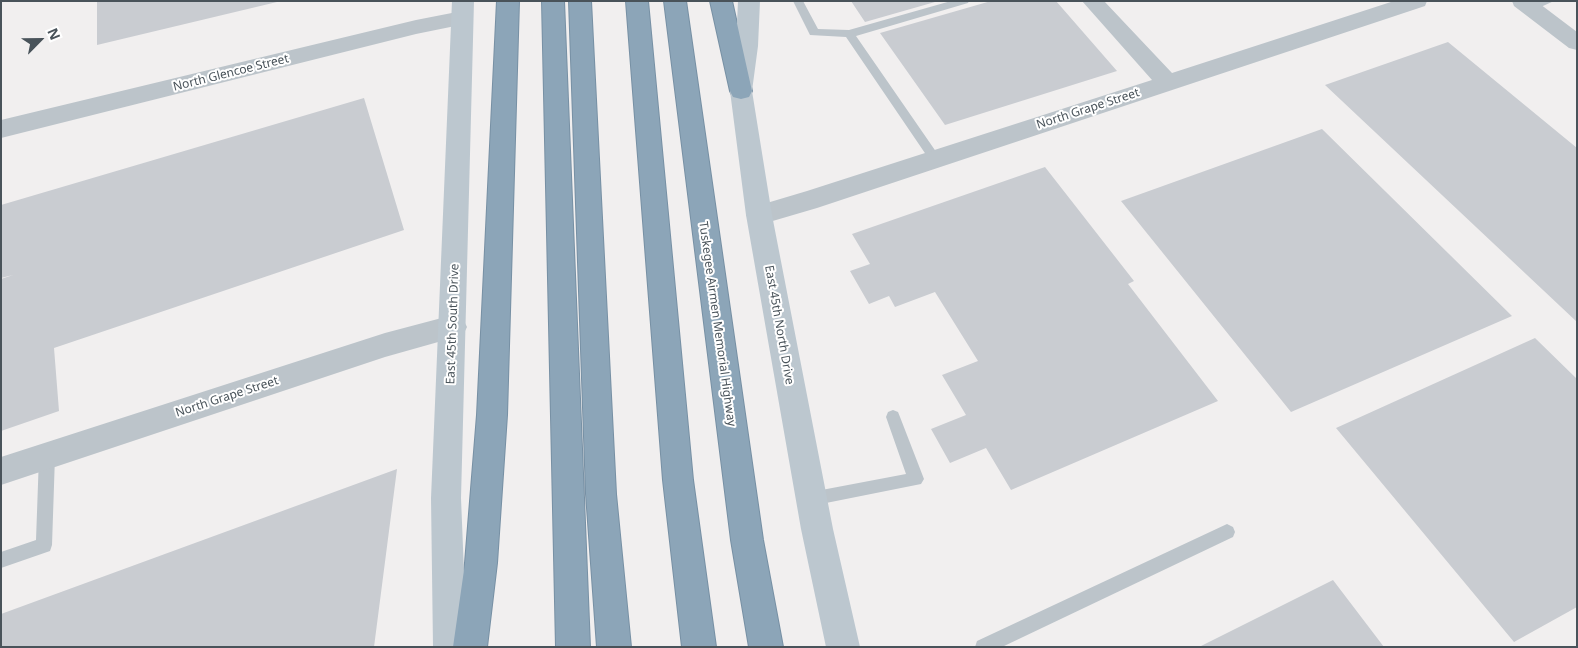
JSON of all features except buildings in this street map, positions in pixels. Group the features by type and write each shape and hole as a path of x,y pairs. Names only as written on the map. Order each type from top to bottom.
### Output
{"highway":[{"path":"470,647 480,563 492,415 508,1"},
{"path":"552,1 573,647"},
{"path":"580,1 600,474 612,647"},
{"path":"637,1 678,480 699,647"},
{"path":"656,1 722,365"},
{"name":"Tuskegee Airmen Memorial Highway","path":"675,1 722,365 747,540 766,647"},
{"path":"721,1 741,91"}],"main road":[{"name":"East 45th North Drive","path":"749,1 741,91 759,214 811,499 843,647"},
{"name":"East 45th South Drive","path":"450,647 446,498 462,10"}],"street":[{"path":"1092,1 1168,83"},
{"name":"North Grape Street","path":"759,214 808,201 935,160 1417,1"},
{"path":"1534,3 1577,43"},
{"name":"North Glencoe Street","path":"1,129 416,27 462,10"},
{"name":"North Grape Street","path":"1,471 385,345 453,327"}],"lane":[{"path":"798,1 814,32 849,34 964,1"},
{"path":"849,34 935,160"},
{"path":"811,499 916,479 893,417"},
{"path":"1,560 44,545 47,456"},
{"path":"983,647 1227,532"}]}
